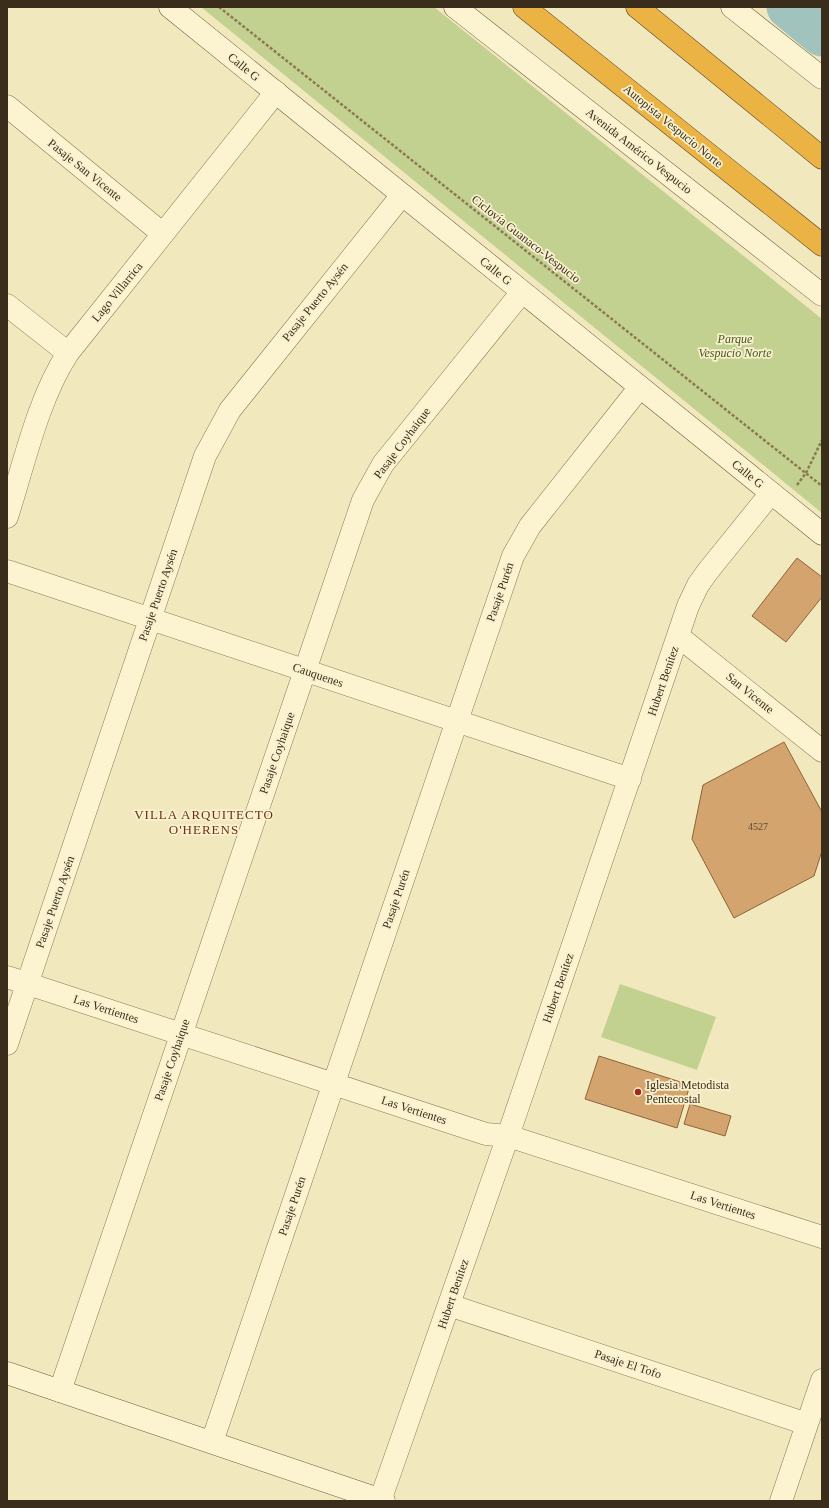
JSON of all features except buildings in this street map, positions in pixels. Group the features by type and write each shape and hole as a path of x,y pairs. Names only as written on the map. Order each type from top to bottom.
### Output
{"highway":[{"name":"Autopista Vespucio Norte","path":"524,7 822,245"},
{"path":"637,7 822,158"}],"street":[{"name":"Calle G","path":"170,7 822,534"},
{"name":"Avenida Américo Vespucio","path":"455,7 822,295"},
{"path":"732,7 822,78"},
{"name":"Lago Villarrica","path":"7,517 49,384 68,353 276,92"},
{"name":"Pasaje San Vicente","path":"7,106 163,234"},
{"name":"Pasaje Puerto Aysén","path":"7,1044 205,456 215,434 247,387 402,195"},
{"name":"Pasaje Coyhaique","path":"60,1391 357,518 371,483 383,464 522,292"},
{"path":"7,305 68,353"},
{"name":"Pasaje Purén","path":"212,1442 507,572 520,542 540,512 640,387"},
{"name":"Hubert Benítez","path":"381,1501 508,1136 688,606 698,585 777,498"},
{"name":"Cauquenes","path":"7,571 630,779"},
{"name":"San Vicente","path":"678,636 822,751"},
{"name":"Las Vertientes","path":"7,977 486,1134 508,1136 822,1237"},
{"name":"Pasaje El Tofo","path":"449,1305 807,1424"},
{"path":"7,1373 381,1501"},
{"path":"781,1501 822,1380"}],"path":[{"name":"Ciclovía Guanaco-Vespucio","path":"220,7 822,486"},
{"path":"777,498 806,473 822,440"}],"green space":[{"name":"Parque Vespucio Norte","path":"201,7 434,7 822,319 822,513"},
{"path":"620,984 716,1017 697,1070 601,1037"}],"waterway":[{"path":"788,7 822,35"}],"place":[{"name":"Iglesia Metodista Pentecostal","path":"638,1092"}],"district":[{"name":"VILLA ARQUITECTO O'HERENS","path":"204,822"}]}
